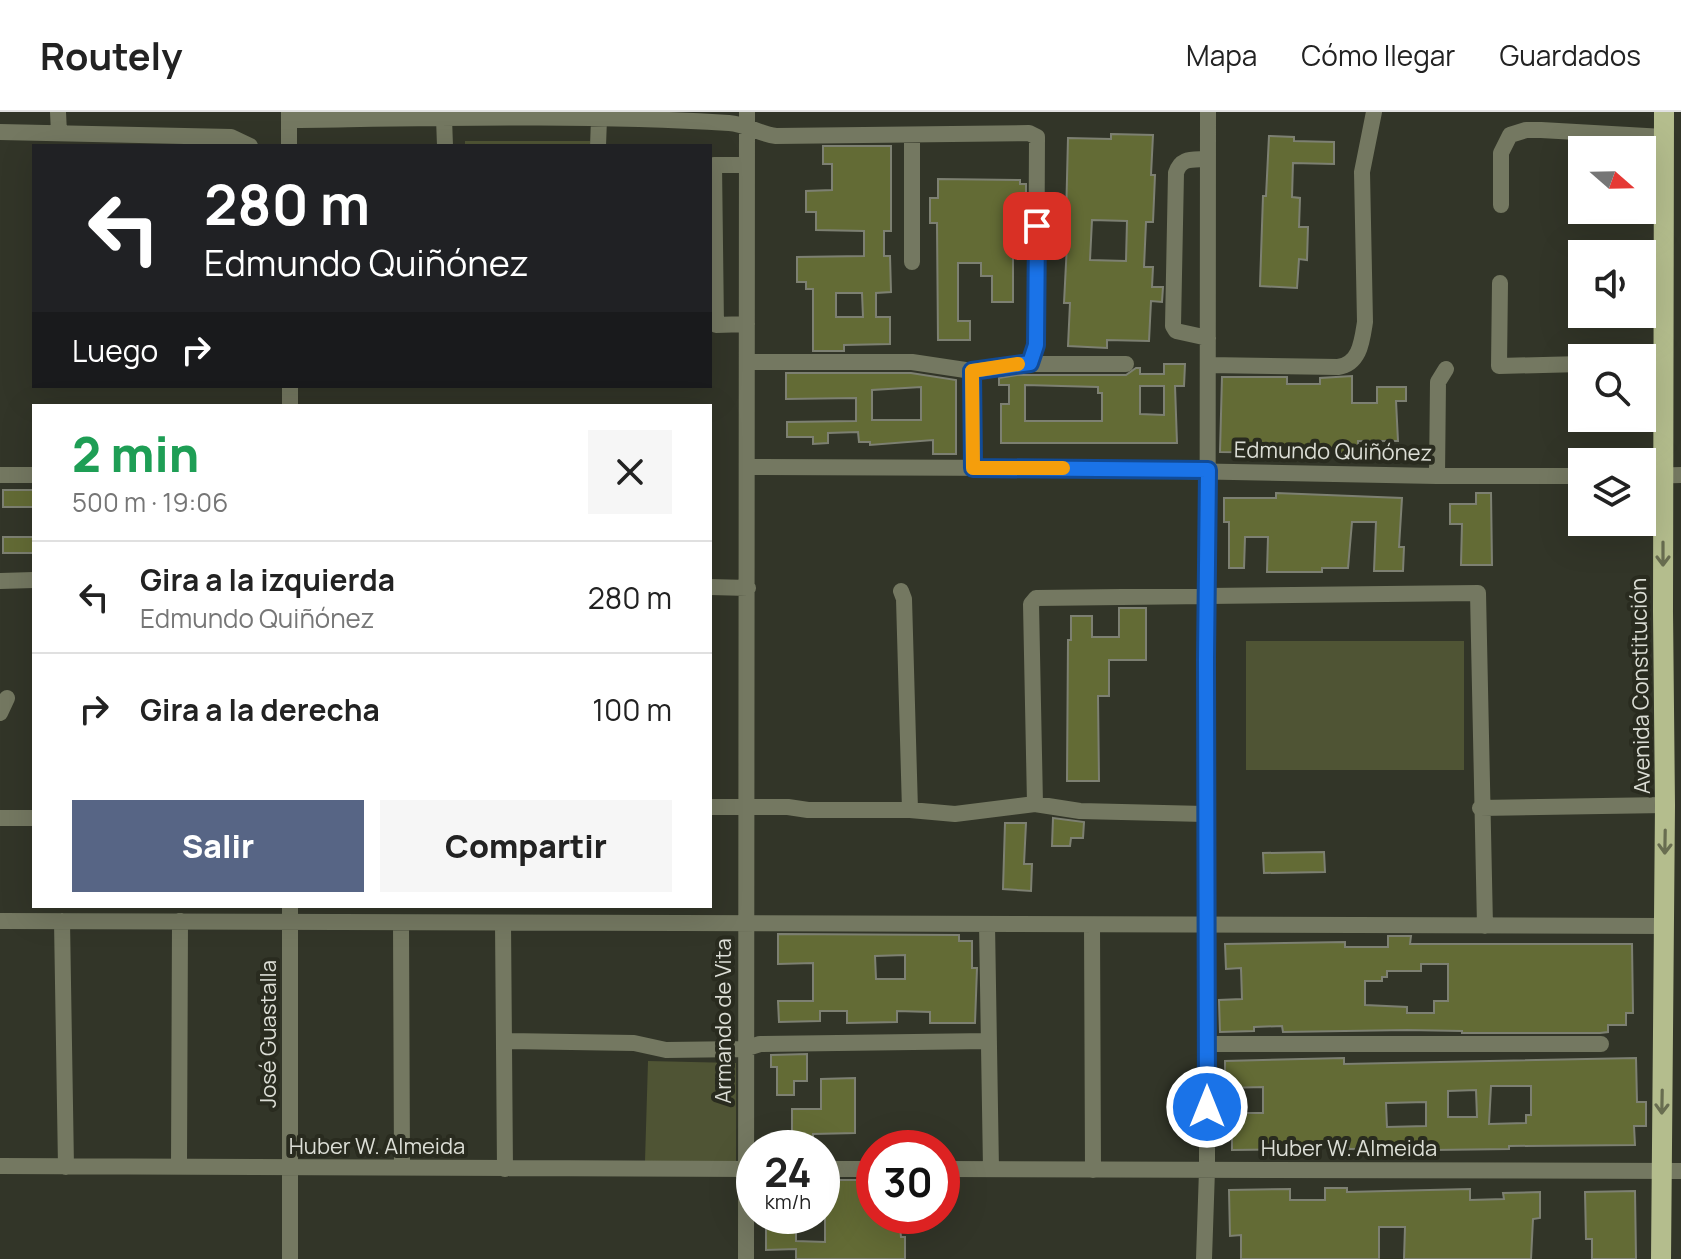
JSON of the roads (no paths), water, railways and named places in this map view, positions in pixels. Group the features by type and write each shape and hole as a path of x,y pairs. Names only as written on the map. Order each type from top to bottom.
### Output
{"main road":[{"name":"Avenida Constitución","path":"1661,1259 1671,1171 1664,926 1672,475 1663,362 1664,112"}],"street":[{"path":"58,112 59,133"},
{"path":"1204,1259 1207,1170 1208,112"},
{"path":"1208,365 1338,367 1348,366 1354,360 1362,344 1365,322 1362,172 1374,112"},
{"path":"289,144 289,116 734,123 747,120 762,135 776,136 1029,133 1037,137 1036,345 1030,363"},
{"path":"444,118 445,144"},
{"path":"598,144 599,119"},
{"name":"Armando de Vita","path":"747,120 748,588 744,1049 748,1130"},
{"path":"1501,205 1501,153 1510,135 1541,130 1664,137"},
{"path":"0,132 231,137 246,144"},
{"path":"912,135 912,262"},
{"path":"1207,159 1185,160 1179,164 1176,173 1173,326 1176,331 1208,338"},
{"path":"747,165 714,165 716,325 747,324"},
{"path":"1500,283 1499,366 1568,364"},
{"path":"747,362 912,362 972,371 1030,363 1126,364"},
{"path":"1656,362 1663,362"},
{"path":"1437,476 1438,382 1446,369"},
{"path":"972,371 973,468"},
{"name":"Edmundo Quiñónez","path":"747,467 1568,476"},
{"path":"0,475 32,475"},
{"path":"0,581 32,580"},
{"path":"712,587 748,588"},
{"path":"901,591 904,599 910,810"},
{"path":"1035,804 1031,604 1036,598 1478,593 1480,808 1485,926"},
{"path":"712,807 971,813 1035,804 1080,811 1205,814"},
{"path":"1480,808 1665,805"},
{"path":"0,818 32,818"},
{"path":"0,921 180,921 290,914 401,923 438,914 503,923 1664,926"},
{"name":"José Guastalla","path":"290,914 290,1259"},
{"path":"62,921 66,1167"},
{"path":"179,1167 180,921"},
{"path":"401,923 402,1168"},
{"path":"503,923 505,1169"},
{"path":"987,924 991,1169"},
{"path":"1092,925 1093,1170"},
{"path":"505,1041 634,1043 666,1050 744,1049 760,1044 989,1041"},
{"path":"1207,1044 1601,1044"},
{"name":"Huber W. Almeida","path":"0,1166 736,1169"},
{"name":"Huber W. Almeida","path":"960,1169 1671,1171"},
{"name":"Armando de Vita","path":"746,1259 747,1234"}]}
